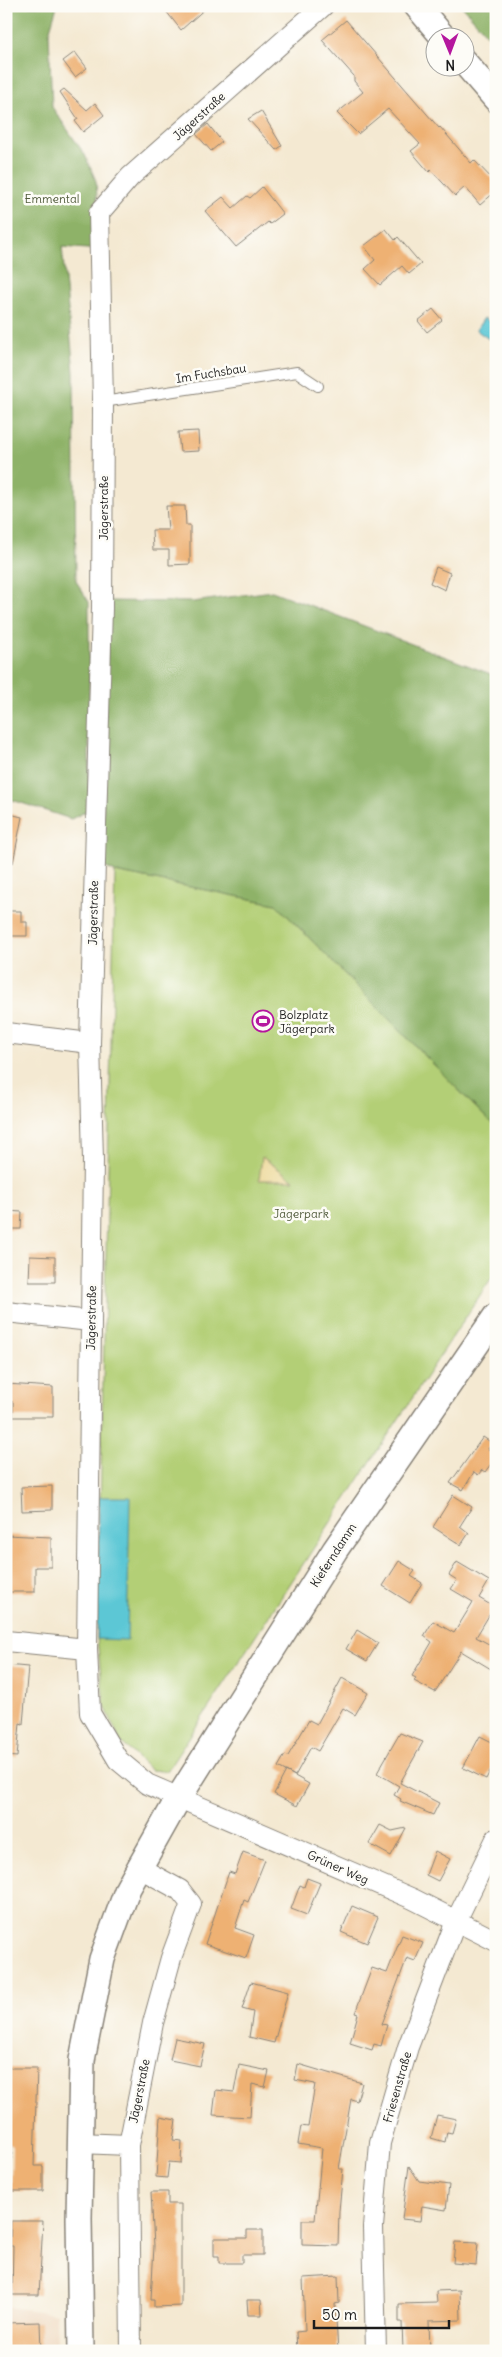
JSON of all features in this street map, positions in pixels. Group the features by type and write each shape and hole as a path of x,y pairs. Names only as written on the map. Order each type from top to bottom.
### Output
{"street":[{"name":"Jägerstraße","path":"178,1799 147,1784 118,1760 90,1713 86,1649 93,1160 90,1043 102,608 103,402 99,213 130,177 323,6"},
{"path":"417,6 436,28"},
{"path":"474,74 496,99"},
{"path":"6,1033 90,1043"},
{"path":"6,1312 91,1321"},
{"name":"Kieferndamm","path":"178,1799 335,1550 496,1316"},
{"path":"6,1641 86,1649"},
{"path":"82,2351 80,2143 82,2060 90,2014 102,1959 128,1888 138,1867 178,1799"},
{"name":"Grüner Weg","path":"178,1799 413,1899 496,1941"},
{"name":"Friesenstraße","path":"376,2351 373,2228 380,2143 408,2047 456,1921 496,1839"},
{"name":"Jägerstraße","path":"131,2351 129,2145 153,2023 172,1958 192,1904 180,1890 138,1867"},
{"path":"80,2143 129,2145"}],"lane":[{"name":"Im Fuchsbau","path":"103,402 298,372 318,386"}],"shaded area":[{"path":"6,2307 56,2313 57,2351 6,2351"}],"green space":[{"name":"Emmental","path":"6,6 57,6 49,33 52,107 85,155 96,181 100,250 62,247 74,372 76,581 89,602 89,810 71,819 6,798"},
{"path":"462,6 496,6 496,45"},
{"path":"272,591 496,676 496,1128 276,904 115,872 102,866 108,601 193,602"},
{"name":"Jägerpark","path":"115,872 276,904 496,1128 496,1271 167,1771 150,1770 120,1741 104,1704 97,1639"}],"sand":[{"path":"262,1157 294,1180 259,1180"}],"water":[{"path":"484,318 496,326 496,344 476,330"},
{"path":"99,1497 130,1497 127,1640 97,1639"}],"building":[{"path":"162,6 208,6 181,30"},
{"path":"346,20 471,163 474,160 496,183 496,191 480,205 465,187 455,196 431,170 429,172 411,151 420,144 388,109 358,134 337,113 363,92 354,81 354,76 322,40"},
{"path":"75,52 87,68 75,77 63,61"},
{"path":"64,89 87,110 95,103 104,115 83,132 75,121 78,119 60,92"},
{"path":"261,111 282,146 276,150 248,119"},
{"path":"208,124 222,142 211,151 196,134"},
{"path":"262,187 283,214 270,224 268,222 236,247 205,211 223,197 233,208 247,196 250,198"},
{"path":"386,229 395,240 398,237 421,264 409,274 402,266 380,285 365,269 375,260 364,246"},
{"path":"433,309 442,320 427,332 418,321"},
{"path":"198,431 199,451 180,452 178,432"},
{"path":"166,506 185,506 186,525 190,525 190,564 169,565 169,550 153,550 152,530 168,530"},
{"path":"436,567 450,573 445,590 430,583"},
{"path":"6,813 22,817 13,863 6,862"},
{"path":"6,911 21,911 21,922 27,922 27,936 6,936"},
{"path":"6,1211 22,1212 21,1229 6,1229"},
{"path":"30,1256 55,1257 55,1282 29,1282"},
{"path":"6,1384 53,1387 53,1417 13,1417 13,1402 6,1401"},
{"path":"483,1437 492,1443 488,1449 496,1454 496,1457 485,1472 482,1470 478,1475 474,1472 463,1490 450,1483"},
{"path":"52,1486 52,1510 22,1511 21,1487"},
{"path":"453,1495 472,1507 460,1526 469,1533 461,1545 433,1527"},
{"path":"6,1535 51,1537 51,1567 35,1567 35,1592 6,1592"},
{"path":"399,1561 415,1571 411,1576 422,1583 410,1603 383,1586"},
{"path":"457,1562 489,1581 479,1598 494,1607 476,1637 496,1648 496,1672 461,1651 435,1692 414,1681 416,1678 412,1676 432,1642 424,1636 433,1621 454,1633 473,1602 451,1589 457,1580 449,1575"},
{"path":"357,1630 378,1643 367,1661 346,1649"},
{"path":"6,1665 28,1667 23,1724 20,1723 17,1757 6,1756"},
{"path":"342,1678 368,1693 355,1715 343,1708 318,1751 311,1747 295,1776 278,1767 285,1755 288,1756 309,1720 317,1724"},
{"path":"400,1733 423,1742 400,1783 439,1803 433,1815 400,1801 401,1799 394,1795 399,1786 377,1773"},
{"path":"480,1736 496,1744 496,1759 486,1779 463,1768"},
{"path":"286,1771 309,1784 297,1806 274,1794"},
{"path":"380,1825 392,1831 406,1828 391,1856 369,1844"},
{"path":"435,1851 450,1859 438,1881 426,1875"},
{"path":"243,1852 265,1860 248,1902 244,1900 235,1928 254,1935 246,1958 205,1944 229,1872 235,1874"},
{"path":"307,1878 320,1883 307,1915 291,1909 300,1885 304,1887"},
{"path":"352,1906 378,1917 367,1943 341,1932"},
{"path":"402,1935 423,1943 415,1961 407,1958 382,2024 387,2025 381,2046 374,2044 372,2050 350,2043 358,2014 355,2013 372,1968 387,1973"},
{"path":"251,1982 288,1992 274,2043 249,2037 253,2012 242,2009"},
{"path":"175,2038 205,2044 200,2066 170,2060"},
{"path":"298,2064 362,2083 357,2101 351,2099 339,2169 343,2169 338,2246 302,2245 302,2220 315,2220 322,2148 298,2144 301,2126 308,2127 315,2084 295,2080"},
{"path":"239,2065 269,2071 265,2087 252,2084 250,2117 213,2115 216,2090 234,2092"},
{"path":"7,2068 37,2068 34,2166 43,2166 43,2191 11,2191 12,2145 6,2144"},
{"path":"437,2115 456,2119 452,2133 447,2132 445,2142 431,2138"},
{"path":"160,2117 176,2120 173,2140 182,2141 181,2163 169,2162 167,2178 156,2177"},
{"path":"409,2166 419,2181 449,2185 446,2210 422,2206 420,2221 402,2219"},
{"path":"151,2192 168,2192 168,2204 181,2204 181,2306 154,2307 154,2300 151,2300 154,2246"},
{"path":"11,2221 43,2221 39,2295 12,2295 13,2246 10,2246"},
{"path":"247,2230 263,2230 263,2255 242,2255 242,2263 219,2263 219,2256 214,2256 214,2238 247,2238"},
{"path":"455,2242 478,2243 476,2265 453,2263"},
{"path":"338,2276 339,2303 335,2304 338,2351 297,2351 296,2332 305,2331 303,2278"},
{"path":"460,2290 461,2320 429,2321 430,2351 403,2351 402,2322 399,2322 399,2304 437,2303 436,2291"},
{"path":"247,2300 261,2300 262,2315 248,2315"},
{"path":"40,2322 41,2351 6,2351 6,2323"}],"place":[{"name":"Bolzplatz Jägerpark","path":"263,1021"}]}
